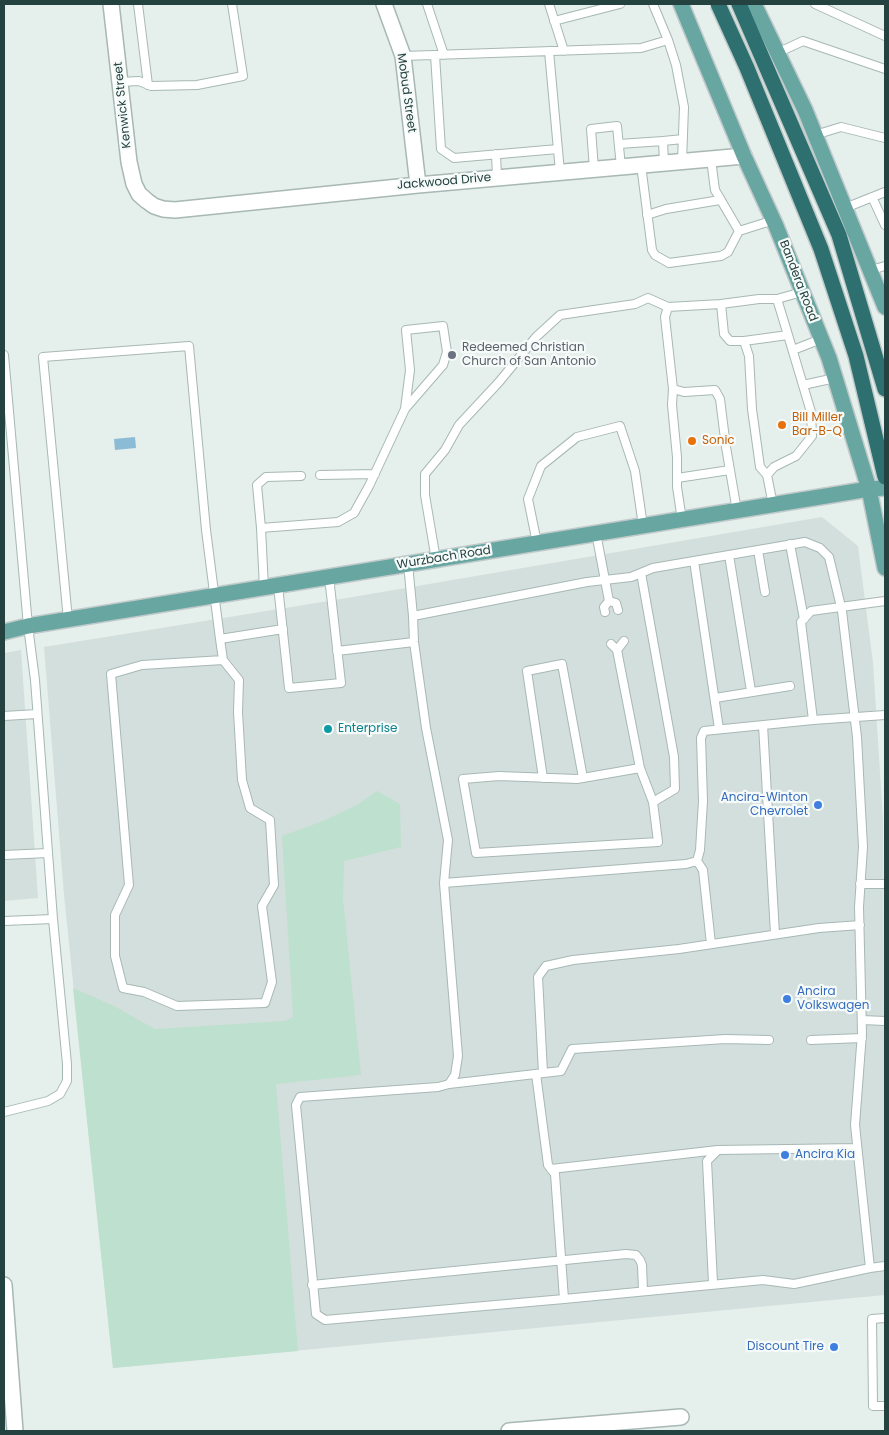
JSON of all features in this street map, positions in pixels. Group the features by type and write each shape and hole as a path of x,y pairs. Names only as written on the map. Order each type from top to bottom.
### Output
{"highway":[{"path":"718,4 747,68 821,249 856,356 885,477"},
{"path":"739,4 839,235 885,389"}],"main road":[{"name":"Bandera Road","path":"680,4 744,156 774,220 821,339 869,489 885,568"},
{"path":"755,4 806,110 846,208 878,268 885,305"},
{"name":"Wurzbach Road","path":"4,632 28,626 596,533 885,488"}],"street":[{"name":"Kenwick Street","path":"111,4 129,162 134,184 139,194 147,201"},
{"name":"Mobud Street","path":"384,4 403,56 418,184"},
{"name":"Jackwood Drive","path":"147,201 154,206 175,210 418,184 744,156"},
{"path":"4,1285 15,1431"},
{"path":"509,1431 681,1417"}],"lane":[{"path":"138,4 148,85"},
{"path":"120,82 139,81 150,86 197,85 243,76 232,4"},
{"path":"427,4 444,55"},
{"path":"549,4 564,50"},
{"path":"554,21 620,4"},
{"path":"653,4 676,65 684,107 682,162"},
{"path":"815,4 881,35 885,28"},
{"path":"403,56 641,48 668,40"},
{"path":"778,53 803,41 885,69"},
{"path":"549,51 560,172"},
{"path":"435,55 441,148 454,158 558,149"},
{"path":"594,169 591,129 617,126 622,167"},
{"path":"815,135 841,128 885,138"},
{"path":"619,144 683,139"},
{"path":"663,141 664,163"},
{"path":"496,154 497,177"},
{"path":"711,159 715,190 739,231"},
{"path":"641,165 652,250 655,255 669,263 721,256 728,252 739,231 774,220"},
{"path":"846,208 885,192"},
{"path":"872,197 885,225"},
{"path":"647,215 666,209 720,200"},
{"path":"436,560 425,495 425,474 445,450 459,425 500,382 536,337 560,315 635,304 648,298 668,307 777,299 802,292"},
{"path":"767,475 774,467 796,456 812,436 811,412 777,299"},
{"path":"721,304 724,334 730,341 788,335"},
{"path":"668,307 665,316 673,389 672,405 677,478 682,520"},
{"path":"261,528 338,522 354,513 404,410 444,365 447,352 443,326 406,330 410,370 404,410"},
{"path":"793,350 821,339"},
{"path":"744,341 749,356 752,409 760,467 767,475 773,505"},
{"path":"68,620 44,357 189,346 206,530 223,660 239,680 238,712 242,780 250,808 270,820 274,885 262,906 272,982 265,1003 176,1006 144,992 123,988 115,956 115,915 128,885 112,674 142,665 223,660"},
{"path":"4,355 37,714 53,918 68,1064 67,1081 60,1094 48,1101 4,1112"},
{"path":"803,384 835,378"},
{"path":"673,389 684,392 715,390 720,399 737,510"},
{"path":"536,543 528,499 541,466 577,437 620,426 635,471 643,526"},
{"path":"677,478 730,470"},
{"path":"320,475 374,474"},
{"path":"301,476 266,477 257,485 261,528 271,587 282,629 289,688 340,683 329,577"},
{"path":"596,533 609,601 604,607 605,612"},
{"path":"413,616 587,582 631,577 653,568 790,544 805,542 820,548 829,556 841,606 857,737 863,847 860,884 862,1038 855,1125 870,1268"},
{"path":"790,544 804,619"},
{"path":"758,550 765,592"},
{"path":"730,555 751,691"},
{"path":"694,561 719,729"},
{"path":"408,564 414,642 426,728 448,840 444,883 458,1056 455,1075 449,1084"},
{"path":"641,573 674,757 675,789 652,802"},
{"path":"609,601 616,603 618,610"},
{"path":"813,720 801,622 811,611 885,601"},
{"path":"220,639 282,629"},
{"path":"618,650 624,641"},
{"path":"337,651 414,642"},
{"path":"611,644 618,650 640,768 652,802 658,842 476,853 463,779 499,776 583,778 640,768"},
{"path":"543,778 527,670 562,664 583,778"},
{"path":"715,698 790,686"},
{"path":"4,716 37,714"},
{"path":"711,944 703,870 697,861 700,850 703,801 701,738 704,731 885,715"},
{"path":"763,725 774,934"},
{"path":"4,855 48,853"},
{"path":"444,883 667,866 697,861"},
{"path":"860,884 885,884"},
{"path":"4,921 53,918"},
{"path":"564,1299 555,1174 548,1165 539,1074 538,978 546,966 573,960 860,925"},
{"path":"862,1020 885,1021"},
{"path":"811,1040 862,1038"},
{"path":"770,1040 725,1039 572,1049 561,1071 449,1084 438,1087 300,1097 296,1105 316,1314 324,1320 643,1292 713,1283 763,1280 794,1284 885,1266"},
{"path":"551,1169 718,1150 858,1148"},
{"path":"713,1283 707,1161 718,1150"},
{"path":"312,1285 626,1254 636,1255 642,1265 643,1292"},
{"path":"885,1318 872,1319 873,1406 885,1406"}],"shaded area":[{"path":"822,517 858,546 873,663 883,820 885,1295 113,1368 64,895 44,647 347,598"},
{"path":"21,650 38,898 4,901 4,653"}],"green space":[{"path":"377,791 400,804 401,847 344,861 343,899 361,1075 276,1084 298,1351 113,1368 73,988 114,1006 155,1029 285,1021 293,1017 282,836 323,821 357,805"}],"water":[{"path":"135,437 136,448 115,450 114,439"}],"place":[{"name":"Redeemed Christian Church of San Antonio","path":"452,355"},
{"name":"Bill Miller Bar-B-Q","path":"782,425"},
{"name":"Sonic","path":"692,441"},
{"name":"Enterprise","path":"328,729"},
{"name":"Ancira-Winton Chevrolet","path":"818,805"},
{"name":"Ancira Volkswagen","path":"787,999"},
{"name":"Ancira Kia","path":"785,1155"},
{"name":"Discount Tire","path":"834,1347"}]}
